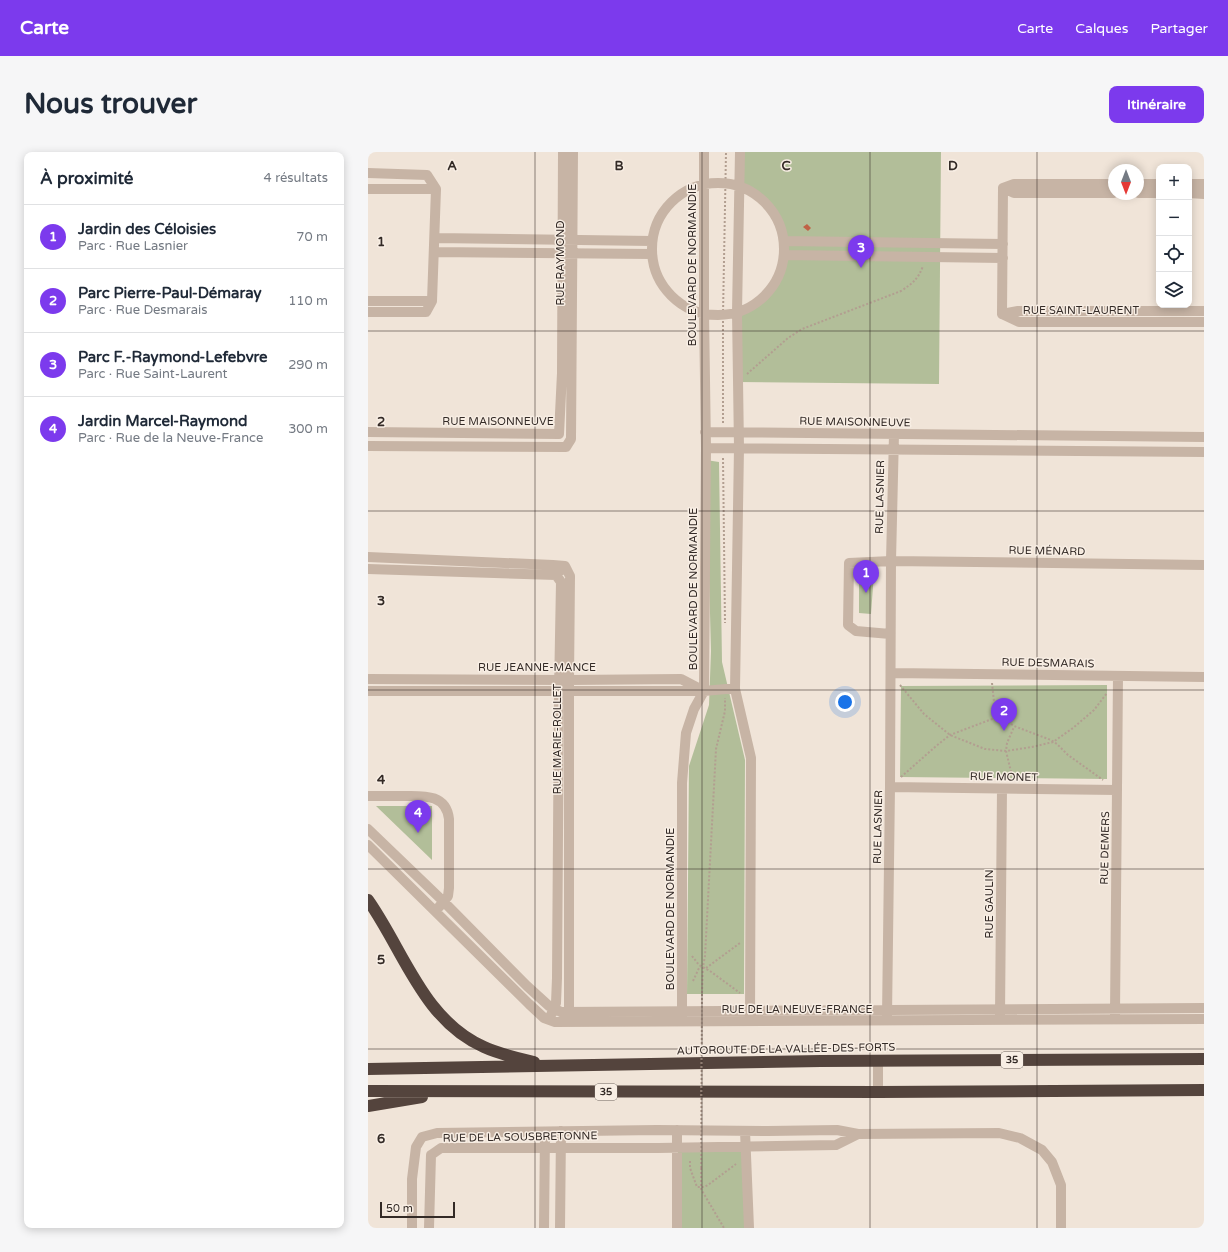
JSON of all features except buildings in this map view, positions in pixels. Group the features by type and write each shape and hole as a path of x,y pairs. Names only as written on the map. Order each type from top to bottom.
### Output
{"highway":[{"path":"368,900 424,994 445,1021 482,1047 546,1066"},
{"name":"AUTOROUTE DE LA VALLÉE-DES-FORTS","path":"368,1069 878,1061 1204,1059"},
{"name":"35","path":"368,1091 878,1092 1204,1090"},
{"path":"368,1106 457,1091"}],"street":[{"name":"RUE RAYMOND","path":"563,152 568,240 567,373 571,439 566,447"},
{"name":"RUE RAYMOND","path":"568,240 573,152"},
{"name":"BOULEVARD DE NORMANDIE","path":"682,1022 682,783 686,733 694,709 704,691 706,448 704,152"},
{"path":"740,152 737,312 739,448 730,689 751,758 750,1022"},
{"path":"368,173 426,175 436,190 432,301 426,312 368,312"},
{"path":"715,182 726,183 739,186 756,194 770,207 779,223 784,241 784,255 779,274 769,291 755,304 737,312 723,315 695,311 672,297 664,287 655,268 652,254 652,241 656,225 662,213 670,203 686,191 704,184 715,182"},
{"path":"1003,188 1014,184 1108,184"},
{"path":"1144,184 1156,184"},
{"path":"1192,184 1204,184"},
{"path":"1003,188 1014,193 1108,193"},
{"name":"RUE SAINT-LAURENT","path":"1003,188 1002,314 1019,322 1186,317 1204,312"},
{"path":"368,189 436,190"},
{"path":"1144,193 1156,193"},
{"path":"1192,194 1204,194"},
{"path":"435,238 652,241"},
{"path":"784,241 1002,244"},
{"path":"850,242 850,256"},
{"path":"434,252 652,254"},
{"path":"784,255 1003,258"},
{"path":"368,301 432,301"},
{"name":"RUE SAINT-LAURENT","path":"1186,317 1204,322"},
{"name":"RUE RAYMOND","path":"559,434 567,373"},
{"name":"RUE MAISONNEUVE","path":"368,432 559,434 566,447"},
{"name":"RUE MAISONNEUVE","path":"705,432 1204,437"},
{"name":"RUE LASNIER","path":"887,1021 891,673 890,634 894,434"},
{"path":"1005,435 1005,451"},
{"path":"1128,436 1128,452"},
{"path":"368,446 566,447"},
{"path":"706,448 1204,452"},
{"path":"368,557 565,566"},
{"path":"890,634 856,631 848,625 849,563 891,561"},
{"name":"RUE MÉNARD","path":"891,561 1204,565"},
{"path":"368,569 556,575 565,566"},
{"name":"RUE MARIE-ROLLET","path":"564,680 570,576 565,566"},
{"name":"RUE MARIE-ROLLET","path":"556,575 561,582 564,680 569,864 569,1017"},
{"name":"RUE DESMARAIS","path":"891,673 991,674 1118,678 1204,677"},
{"name":"RUE JEANNE-MANCE","path":"368,678 564,680 681,679 704,691"},
{"name":"RUE DEMERS","path":"1115,1020 1118,678"},
{"path":"368,691 704,691 730,689"},
{"name":"RUE MARIE-ROLLET","path":"548,1020 554,1009 557,978 557,864 564,691"},
{"name":"RUE MONET","path":"890,787 1117,790"},
{"name":"RUE GAULIN","path":"1000,1020 1002,788"},
{"path":"368,796 429,796 439,801 448,812 448,896 435,911"},
{"name":"RUE DE LA NEUVE-FRANCE","path":"368,829 444,902 544,1002 569,1017 682,1022 1204,1019"},
{"path":"368,845 529,1004 548,1020"},
{"path":"557,864 569,864"},
{"name":"RUE DE LA NEUVE-FRANCE","path":"548,1020 555,1022 569,1017 682,1011 1204,1008"},
{"path":"878,1061 878,1092"},
{"path":"677,1130 677,1228"},
{"name":"RUE DE LA SOUSBRETONNE","path":"858,1134 836,1145 677,1148 441,1148 431,1155 416,1147 422,1137 437,1133 677,1130 837,1130 858,1134 999,1133 1020,1138 1042,1150 1052,1162 1060,1185 1061,1228"},
{"path":"560,1228 561,1131"},
{"path":"745,1131 749,1228"},
{"path":"544,1228 545,1132"},
{"path":"412,1228 412,1179 416,1147"},
{"path":"429,1228 431,1155"}],"path":[{"path":"723,432 723,315 726,152"},
{"path":"738,382 788,338 797,332 901,291 913,283 920,274 926,257"},
{"path":"723,448 725,626"},
{"path":"891,673 924,714 950,735 985,749 1006,751 1053,742 1073,728 1094,710 1118,678"},
{"path":"991,674 994,702 1000,716 1014,726 1057,744 1068,755 1117,790"},
{"path":"724,1228 701,1186 704,968 716,749 730,689"},
{"path":"890,787 950,735 1000,716"},
{"path":"1014,726 1007,743 1006,751 1016,789"},
{"path":"690,987 699,968 704,968 742,942"},
{"path":"688,952 699,965 742,995"},
{"path":"690,1161 690,1168 697,1187 708,1185 740,1161"}],"green space":[{"path":"741,152 941,152 939,384 738,382 737,313 766,299 780,278 788,250 780,222 764,202 752,192 741,187"},
{"path":"706,460 719,462 722,662 745,760 744,994 687,994 689,766 709,705 711,651"},
{"path":"859,572 874,573 871,614 859,613"},
{"path":"1107,685 1107,779 900,777 901,686"},
{"path":"376,806 432,806 432,860"},
{"path":"678,1148 745,1148 748,1228 677,1228"}],"place":[{"name":"Parc F.-Raymond-Lefebvre","path":"861,268"},
{"name":"Jardin des Céloisies","path":"866,593"},
{"name":"Parc Pierre-Paul-Démaray","path":"1004,731"},
{"name":"Jardin Marcel-Raymond","path":"418,833"}]}
